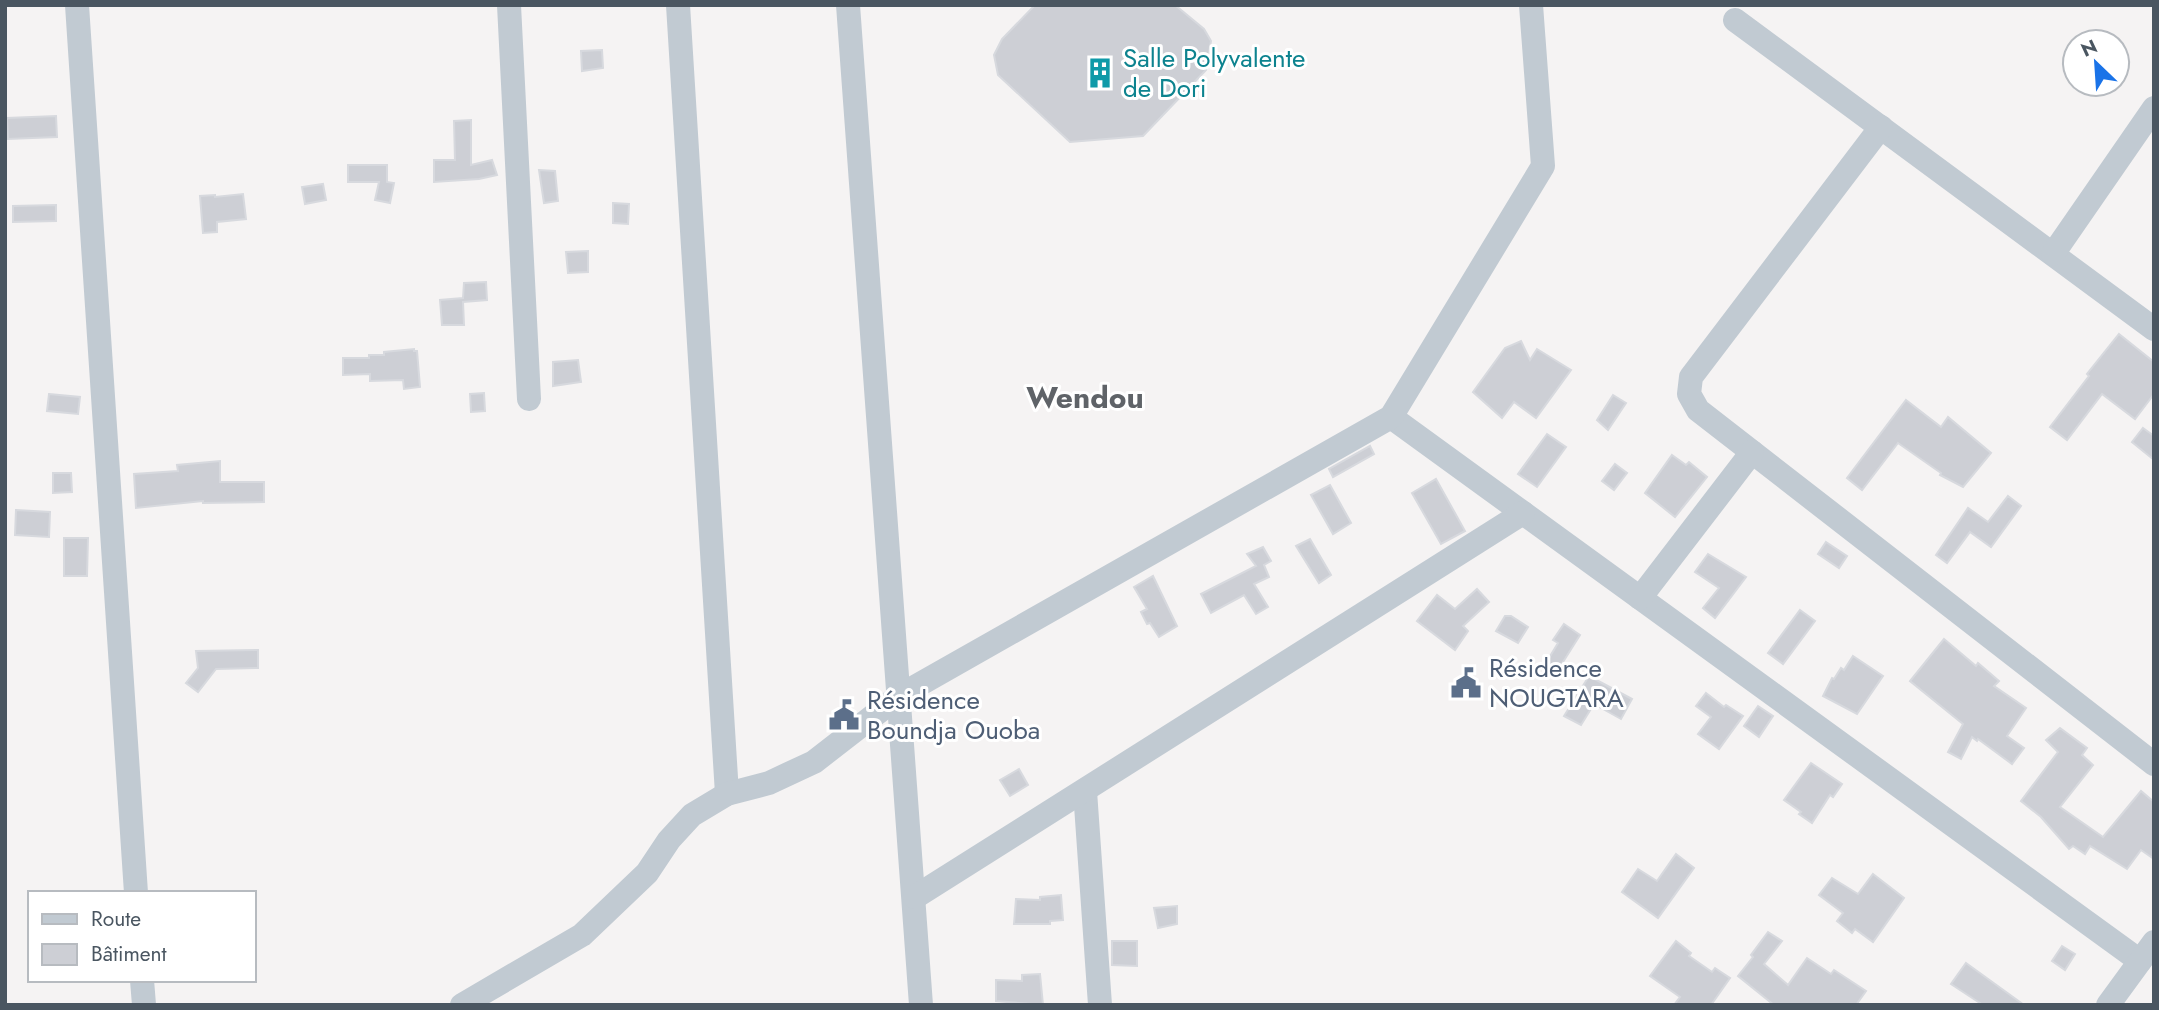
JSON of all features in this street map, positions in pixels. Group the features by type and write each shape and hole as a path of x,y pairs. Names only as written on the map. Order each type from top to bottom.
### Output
{"street":[{"path":"77,5 136,891"},
{"path":"509,5 529,399"},
{"path":"678,5 727,794"},
{"path":"848,5 921,1005"},
{"path":"462,1005 582,935 647,873 669,840 692,815 727,794 769,783 814,762 899,696 1391,417 1543,166 1531,5"},
{"path":"1735,20 2154,329"},
{"path":"2053,254 2154,108"},
{"path":"1881,127 1691,377 1689,394 1698,410 2154,764"},
{"path":"1391,417 1640,598 2147,951 2108,1005"},
{"path":"1640,598 1752,452"},
{"path":"915,897 1523,513"},
{"path":"1086,791 1100,1005"},
{"path":"142,982 144,1005"}],"building":[{"name":"Salle Polyvalente de Dori","path":"1035,5 1175,5 1204,29 1211,41 1206,70 1143,136 1070,142 998,75 994,55 1002,39"},
{"path":"602,50 603,68 582,71 581,51"},
{"path":"56,116 57,137 8,139 7,118"},
{"path":"471,120 471,165 492,160 497,175 434,182 434,160 455,160 454,121"},
{"path":"348,165 387,165 387,182 394,183 390,203 375,200 379,182 348,182"},
{"path":"539,170 555,171 558,201 544,203"},
{"path":"323,184 326,200 305,204 302,187"},
{"path":"243,194 246,219 217,222 217,232 203,233 200,196"},
{"path":"613,203 629,204 628,224 613,223"},
{"path":"56,205 56,221 13,222 13,206"},
{"path":"588,251 588,272 568,273 566,252"},
{"path":"486,282 487,300 463,302 464,325 442,325 440,300 463,298 464,283"},
{"path":"2119,334 2154,362 2154,394 2135,419 2102,394 2067,440 2050,427"},
{"path":"1521,341 1530,360 1537,349 1571,370 1536,418 1514,402 1502,418 1473,392 1505,348"},
{"path":"417,351 420,387 404,389 403,380 370,381 370,374 343,375 343,358 369,358 369,355 384,355 384,352"},
{"path":"578,360 581,382 553,386 553,362"},
{"path":"484,393 485,411 471,412 470,394"},
{"path":"49,394 80,397 78,414 47,411"},
{"path":"1613,395 1626,403 1608,430 1597,420"},
{"path":"1906,400 1941,427 1948,417 1991,453 1963,487 1940,475 1941,473 1898,443 1862,490 1847,478"},
{"path":"2143,428 2154,436 2154,460 2132,442"},
{"path":"1547,434 1566,447 1537,487 1518,474"},
{"path":"1370,446 1374,454 1333,477 1329,469"},
{"path":"1672,455 1686,465 1689,462 1707,477 1675,517 1645,493"},
{"path":"220,461 220,482 264,482 264,502 203,501 136,508 134,474 178,471 177,465"},
{"path":"1615,464 1627,473 1614,490 1602,481"},
{"path":"53,473 71,473 72,492 53,493"},
{"path":"1436,479 1465,531 1441,544 1412,493"},
{"path":"1330,485 1351,523 1333,534 1311,495"},
{"path":"2008,496 2021,506 1991,547 1970,532 1947,563 1936,555 1968,508 1988,522"},
{"path":"16,510 50,512 49,537 15,535"},
{"path":"64,538 88,538 87,576 64,576"},
{"path":"1310,539 1331,575 1319,583 1296,546"},
{"path":"1826,542 1847,556 1839,568 1818,554"},
{"path":"1263,547 1271,561 1264,565 1269,577 1254,584 1268,607 1256,614 1244,595 1211,613 1201,594 1256,566 1247,554"},
{"path":"1708,554 1746,577 1715,618 1703,608 1719,588 1695,572"},
{"path":"1153,576 1177,626 1159,637 1150,623 1147,624 1141,612 1147,609 1134,587"},
{"path":"1477,589 1489,602 1463,626 1468,631 1455,650 1417,621 1437,595 1455,609"},
{"path":"1800,610 1815,621 1783,664 1768,653"},
{"path":"1505,616 1511,616 1528,627 1518,643 1496,631"},
{"path":"1564,624 1580,635 1558,670 1546,663 1558,643 1553,640"},
{"path":"1944,639 1999,681 1994,686 2026,708 2007,736 2024,748 2012,764 1972,737 1961,759 1948,752 1963,724 1910,681"},
{"path":"258,650 258,668 216,669 198,692 186,683 198,668 196,651"},
{"path":"1853,656 1883,676 1857,714 1823,696 1832,678 1834,679 1841,668 1844,670"},
{"path":"1589,676 1632,699 1621,719 1594,704 1581,725 1564,716"},
{"path":"1706,693 1724,707 1726,705 1743,716 1719,749 1698,734 1711,717 1696,706"},
{"path":"1758,706 1773,716 1759,737 1744,726"},
{"path":"2060,728 2087,748 2082,755 2093,765 2060,807 2103,837 2141,791 2154,802 2154,859 2141,850 2127,869 2090,846 2085,854 2073,846 2069,849 2041,817 2021,801 2058,752 2046,740"},
{"path":"1811,763 1842,784 1833,797 1830,795 1812,823 1784,800"},
{"path":"1019,769 1028,785 1010,796 1000,780"},
{"path":"1676,854 1694,868 1658,918 1622,892 1638,869 1657,881"},
{"path":"1873,874 1904,898 1873,942 1855,929 1852,933 1837,921 1843,913 1819,895 1832,878 1858,894"},
{"path":"1061,895 1063,920 1050,921 1050,924 1014,924 1016,899 1040,900 1040,897"},
{"path":"1177,906 1177,924 1158,928 1154,908"},
{"path":"1768,932 1782,941 1764,964 1788,985 1807,958 1831,974 1834,970 1866,991 1856,1005 1774,1005 1738,976"},
{"path":"1112,941 1137,941 1137,966 1112,965"},
{"path":"1676,941 1691,953 1689,956 1712,972 1715,968 1730,978 1711,1005 1674,1005 1680,997 1650,976"},
{"path":"2062,946 2075,954 2065,970 2052,961"},
{"path":"1966,963 2024,1005 1983,1005 1951,984"},
{"path":"1040,974 1043,1005 996,1001 996,980 1022,981 1022,975"}],"place":[{"name":"Salle Polyvalente de Dori","path":"1100,73"},
{"name":"Résidence NOUGTARA","path":"1466,683"},
{"name":"Résidence Boundja Ouoba","path":"844,715"}],"district":[{"name":"Wendou","path":"1085,398"}]}
